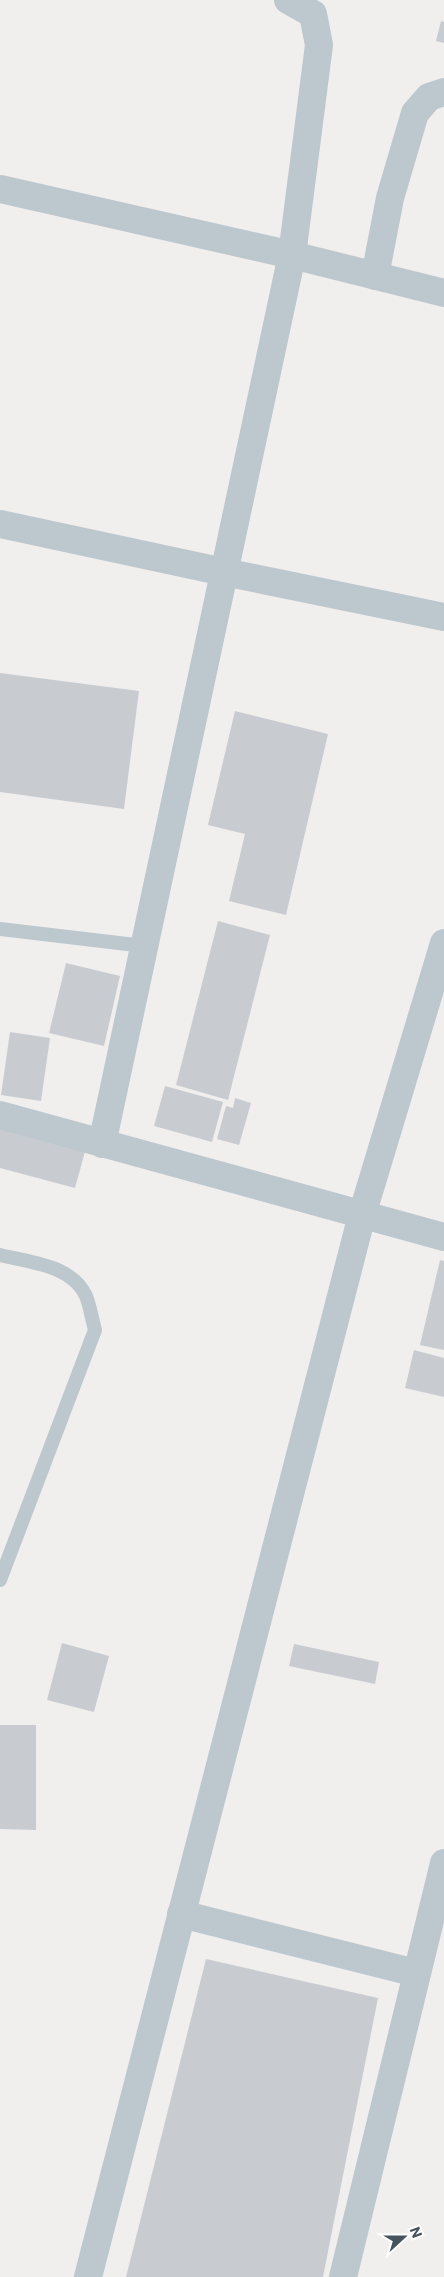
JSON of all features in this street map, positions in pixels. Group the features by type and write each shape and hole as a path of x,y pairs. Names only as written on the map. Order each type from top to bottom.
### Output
{"street":[{"path":"102,1144 292,255 319,45 313,7 288,0"},
{"path":"375,276 390,198 415,113 429,97 444,92"},
{"path":"0,189 292,255 444,293"},
{"path":"0,524 444,617"},
{"path":"88,2277 362,1215 444,943"},
{"path":"0,1115 444,1237"},
{"path":"343,2277 444,1863"},
{"path":"181,1914 416,1973"}],"lane":[{"path":"0,929 144,946"},
{"path":"0,1255 54,1268 71,1278 85,1295 95,1330 0,1580"}],"building":[{"path":"441,21 444,22 444,43 436,41"},
{"path":"0,673 139,691 124,809 0,792"},
{"path":"235,711 328,734 286,915 229,901 245,834 208,825"},
{"path":"218,921 270,935 228,1100 176,1085"},
{"path":"66,963 120,976 104,1046 49,1033"},
{"path":"10,1032 50,1038 41,1101 1,1095"},
{"path":"165,1086 223,1102 212,1142 154,1126"},
{"path":"235,1098 251,1103 239,1145 217,1139 226,1106 233,1108"},
{"path":"0,1125 86,1148 75,1188 0,1168"},
{"path":"440,1260 444,1261 444,1350 420,1345"},
{"path":"414,1350 444,1358 444,1397 405,1388"},
{"path":"62,1643 109,1656 94,1712 47,1700"},
{"path":"294,1644 379,1662 375,1684 289,1666"},
{"path":"0,1725 36,1725 36,1830 0,1829"},
{"path":"206,1959 378,1998 323,2277 126,2277"}]}
